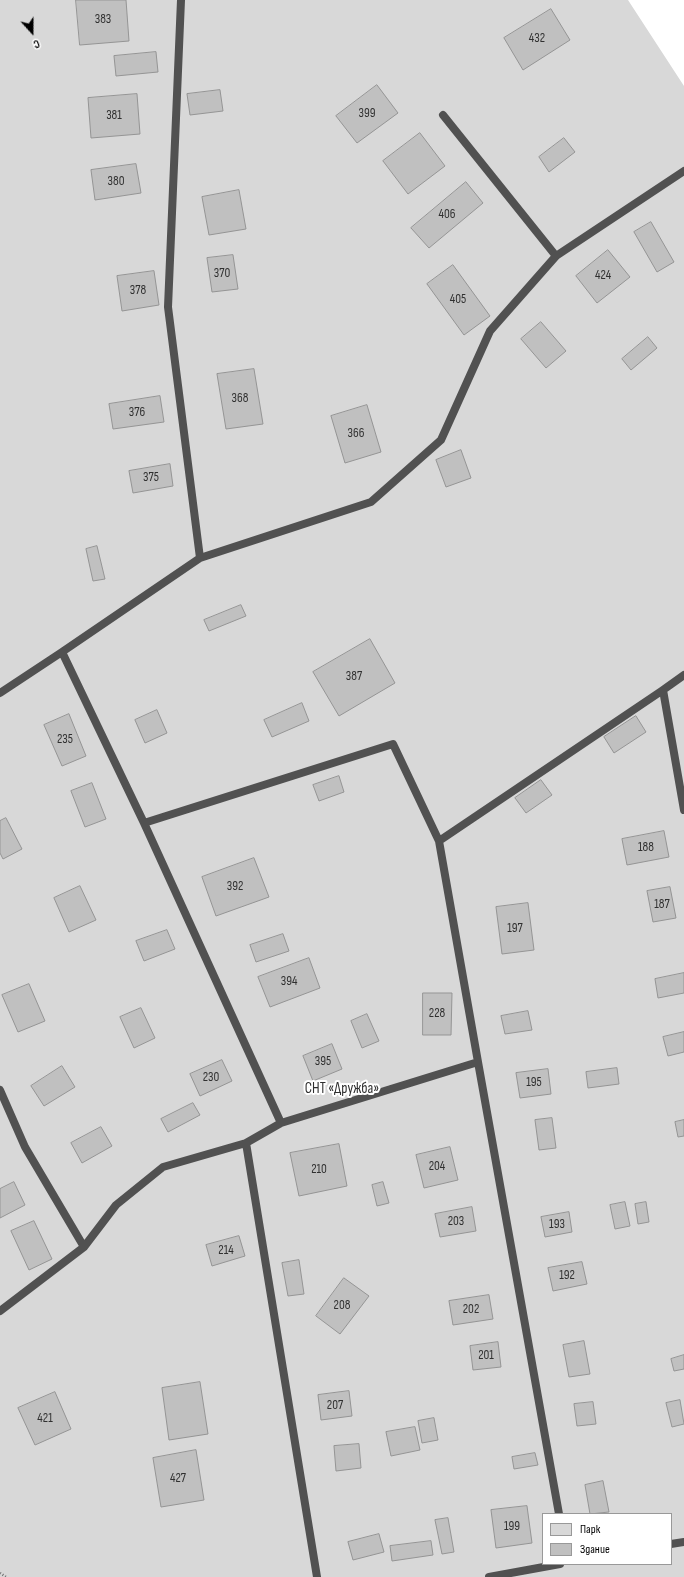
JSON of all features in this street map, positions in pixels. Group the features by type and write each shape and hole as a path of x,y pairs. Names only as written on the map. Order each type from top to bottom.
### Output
{"lane":[{"path":"181,0 168,307 200,558"},
{"path":"443,115 556,256"},
{"path":"0,693 200,558 371,502 441,440 490,331 556,256 684,171"},
{"path":"62,652 144,823 281,1123"},
{"path":"439,842 684,675"},
{"path":"663,690 684,810"},
{"path":"144,823 393,744 439,842 560,1513"},
{"path":"0,1311 84,1247 116,1205 163,1167 246,1143 281,1123 478,1062"},
{"path":"0,1090 25,1147 84,1247"},
{"path":"246,1143 317,1577"},
{"path":"672,1544 684,1542"},
{"path":"489,1577 555,1565"}],"path":[{"path":"0,1573 6,1577"}],"green space":[{"name":"СНТ «Дружба»","path":"0,0 628,0 684,86 684,1577 0,1577"}],"building":[{"path":"76,0 126,0 129,41 80,45"},
{"path":"551,9 570,40 523,70 504,38"},
{"path":"156,52 158,72 116,76 114,56"},
{"path":"377,85 398,113 357,143 336,116"},
{"path":"220,90 223,111 190,115 187,94"},
{"path":"137,94 140,134 91,138 88,98"},
{"path":"420,133 445,166 408,194 383,161"},
{"path":"564,138 575,152 549,172 539,157"},
{"path":"136,164 141,193 95,200 91,170"},
{"path":"466,182 483,203 429,248 411,228"},
{"path":"239,190 246,229 209,235 202,197"},
{"path":"651,222 674,262 657,272 634,232"},
{"path":"608,250 630,277 597,303 576,276"},
{"path":"233,255 238,289 212,292 207,258"},
{"path":"453,265 490,316 464,335 427,284"},
{"path":"154,271 159,305 122,311 117,276"},
{"path":"541,322 566,351 546,368 521,339"},
{"path":"648,337 657,348 631,370 622,359"},
{"path":"254,369 263,424 226,429 217,374"},
{"path":"160,396 164,422 113,429 109,404"},
{"path":"367,405 381,452 345,463 331,416"},
{"path":"461,450 471,478 446,487 436,460"},
{"path":"170,464 173,486 133,493 129,471"},
{"path":"97,546 105,579 93,581 86,549"},
{"path":"241,605 246,616 209,631 204,620"},
{"path":"370,639 395,683 339,716 313,672"},
{"path":"302,703 309,721 272,737 264,720"},
{"path":"157,710 167,733 145,743 135,720"},
{"path":"69,714 86,756 62,766 44,725"},
{"path":"636,716 646,732 614,753 604,737"},
{"path":"339,776 344,792 319,801 313,785"},
{"path":"541,780 552,795 526,813 515,798"},
{"path":"92,783 106,819 85,827 71,791"},
{"path":"6,818 22,849 3,859 0,853 0,821"},
{"path":"664,831 669,857 627,865 622,839"},
{"path":"254,858 269,897 216,916 202,877"},
{"path":"80,886 96,920 69,932 54,898"},
{"path":"670,887 676,918 653,922 647,891"},
{"path":"528,903 534,950 502,954 496,907"},
{"path":"167,930 175,949 144,961 136,941"},
{"path":"283,934 289,951 256,962 250,945"},
{"path":"309,958 320,988 270,1007 258,977"},
{"path":"684,973 684,993 658,998 655,979"},
{"path":"29,984 45,1021 18,1032 2,995"},
{"path":"423,993 452,993 451,1035 423,1035"},
{"path":"141,1008 155,1038 134,1048 120,1017"},
{"path":"528,1011 532,1030 505,1034 501,1016"},
{"path":"367,1014 379,1041 362,1048 351,1021"},
{"path":"684,1032 684,1052 668,1056 663,1037"},
{"path":"332,1044 342,1069 313,1081 303,1056"},
{"path":"222,1060 232,1081 200,1096 190,1074"},
{"path":"62,1066 75,1087 44,1106 31,1086"},
{"path":"617,1068 619,1084 588,1088 586,1072"},
{"path":"548,1069 551,1094 520,1098 516,1073"},
{"path":"193,1103 200,1115 168,1132 161,1119"},
{"path":"552,1118 556,1148 539,1150 535,1120"},
{"path":"684,1120 684,1136 678,1137 675,1122"},
{"path":"101,1127 112,1146 82,1163 71,1143"},
{"path":"339,1144 347,1186 299,1196 290,1153"},
{"path":"450,1147 458,1180 424,1188 416,1155"},
{"path":"14,1182 25,1205 0,1218 0,1189"},
{"path":"383,1182 389,1203 377,1206 372,1185"},
{"path":"625,1202 630,1226 615,1229 610,1205"},
{"path":"646,1202 649,1222 638,1224 635,1204"},
{"path":"472,1207 476,1231 440,1237 435,1214"},
{"path":"569,1212 572,1232 545,1237 541,1217"},
{"path":"34,1221 52,1259 29,1270 11,1231"},
{"path":"239,1236 245,1256 212,1266 206,1245"},
{"path":"299,1260 304,1294 288,1296 282,1263"},
{"path":"582,1262 587,1284 553,1291 548,1268"},
{"path":"344,1278 369,1296 340,1334 316,1316"},
{"path":"489,1295 493,1319 453,1325 449,1301"},
{"path":"584,1341 590,1374 569,1377 563,1345"},
{"path":"498,1342 501,1367 473,1370 470,1346"},
{"path":"684,1355 684,1369 674,1371 671,1359"},
{"path":"200,1382 208,1434 169,1440 162,1388"},
{"path":"349,1391 352,1416 321,1420 318,1395"},
{"path":"55,1392 71,1429 35,1445 18,1408"},
{"path":"680,1400 684,1424 672,1427 666,1403"},
{"path":"593,1402 596,1424 577,1426 574,1404"},
{"path":"434,1418 438,1440 422,1443 418,1421"},
{"path":"415,1427 420,1450 391,1456 386,1432"},
{"path":"359,1444 361,1468 336,1471 334,1446"},
{"path":"196,1450 204,1500 161,1507 153,1458"},
{"path":"535,1453 538,1465 514,1469 512,1457"},
{"path":"603,1481 609,1512 590,1513 585,1485"},
{"path":"527,1506 532,1543 496,1548 491,1510"},
{"path":"448,1518 454,1552 442,1554 435,1520"},
{"path":"379,1534 384,1552 353,1560 348,1542"},
{"path":"431,1541 433,1555 392,1561 390,1546"}]}
